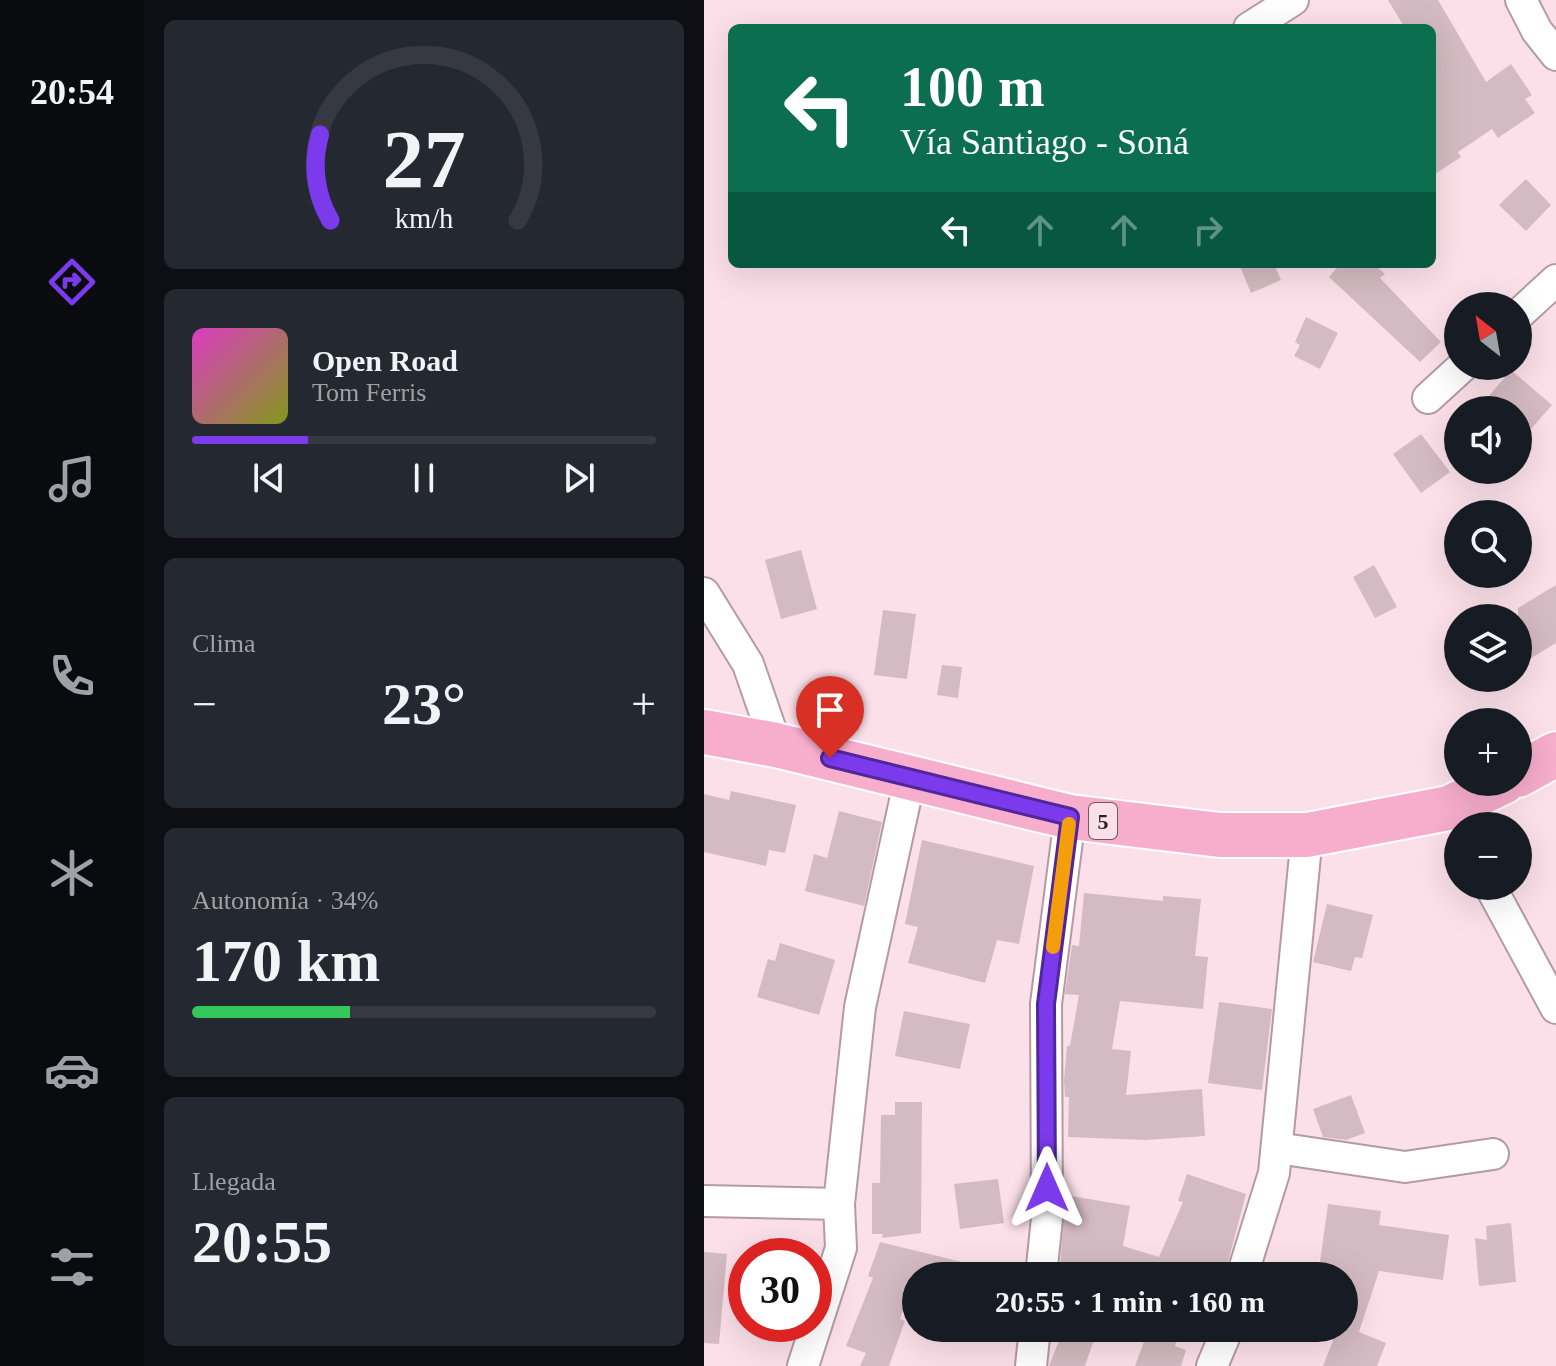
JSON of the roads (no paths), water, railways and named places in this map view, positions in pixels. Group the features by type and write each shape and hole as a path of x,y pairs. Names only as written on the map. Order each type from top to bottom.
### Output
{"main road":[{"name":"5","path":"704,732 776,745 1070,817 1220,835 1307,835 1444,818"},
{"path":"1532,767 1556,754"},
{"name":"5","path":"1460,812 1483,796"}],"street":[{"path":"1255,24 1293,0"},
{"path":"1521,0 1537,31 1556,55"},
{"path":"1532,302 1556,280"},
{"path":"1428,398 1448,380"},
{"path":"704,593 748,664 776,745"},
{"path":"803,1366 841,1248 839,1204 860,1007 910,778"},
{"path":"1042,1262 1047,1218 1046,1004 1070,817"},
{"path":"1246,1262 1274,1173 1307,835"},
{"path":"1498,900 1556,1008"},
{"path":"1277,1148 1405,1167 1493,1154"},
{"path":"704,1201 839,1204"},
{"path":"1031,1366 1034,1342"},
{"path":"1212,1366 1222,1342"}]}
